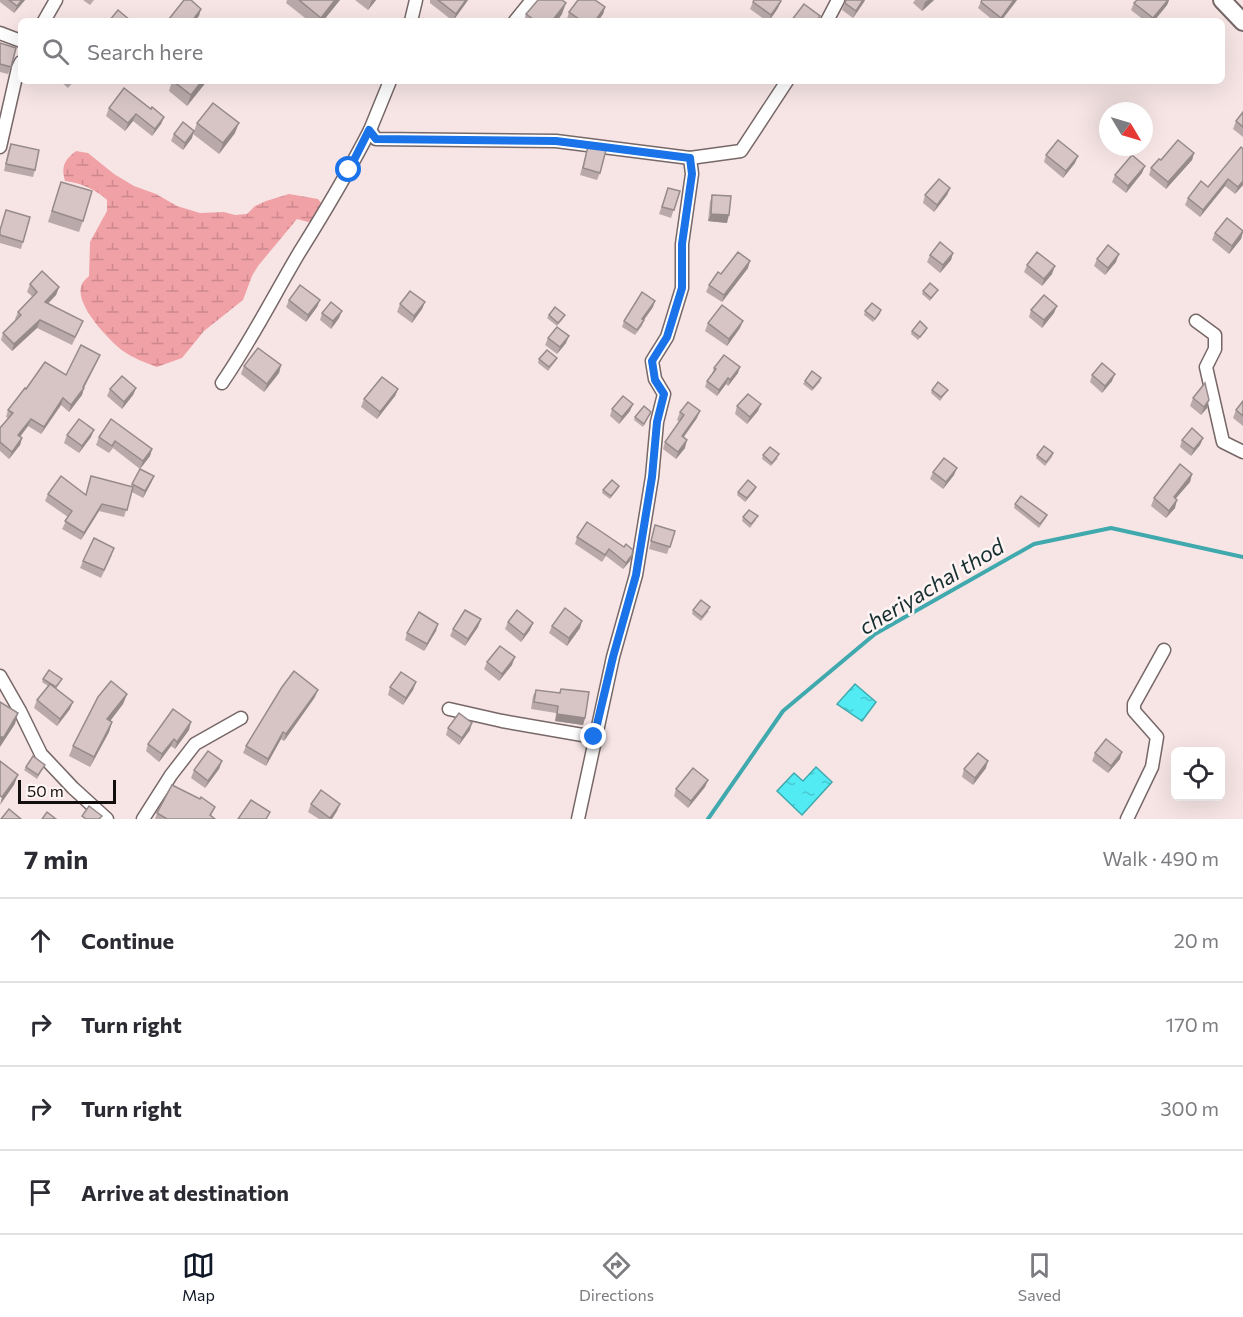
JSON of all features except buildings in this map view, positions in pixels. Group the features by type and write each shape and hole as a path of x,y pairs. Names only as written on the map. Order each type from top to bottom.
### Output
{"main road":[{"path":"1222,0 1243,22"}],"street":[{"path":"46,18 56,0"},
{"path":"412,18 416,0"},
{"path":"517,18 532,0"},
{"path":"829,18 838,0"},
{"path":"0,33 18,40"},
{"path":"0,147 18,68"},
{"path":"222,383 248,346 300,252 325,213 369,130 389,84"},
{"path":"369,130 376,139 556,141 690,158 741,151 785,84"},
{"path":"578,819 594,737 638,564 652,477 657,422 664,394 655,380 652,361 667,337 682,288 682,244 692,174 690,158"},
{"path":"1196,321 1215,336 1215,349 1206,367 1223,442 1243,452"},
{"path":"1127,819 1152,767 1157,737 1134,711 1134,704 1164,650"},
{"path":"0,676 41,754 107,819"},
{"path":"449,709 594,737"},
{"path":"143,819 171,775 195,744 241,718"}],"green space":[{"path":"76,151 88,153 114,174 134,186 156,194 177,206 200,213 247,214 255,206 289,194 318,199 322,204 314,220 308,222 297,219 258,266 243,300 204,331 182,358 157,367 131,356 117,346 102,331 83,303 81,287 89,276 90,242 107,211 107,200 88,187 65,181 63,172 65,164"}],"water":[{"path":"855,684 876,702 862,721 837,704"},
{"path":"816,767 832,782 802,815 777,791 794,773 803,781"}],"waterway":[{"name":"cheriyachal thod","path":"708,819 783,711 875,634 1034,544 1111,528 1243,557"}],"route":[{"path":"349,170 369,130 376,139 556,141 690,158 692,174 682,244 682,288 667,337 652,361 655,380 664,394 657,422 652,477 636,575 594,737"}]}
